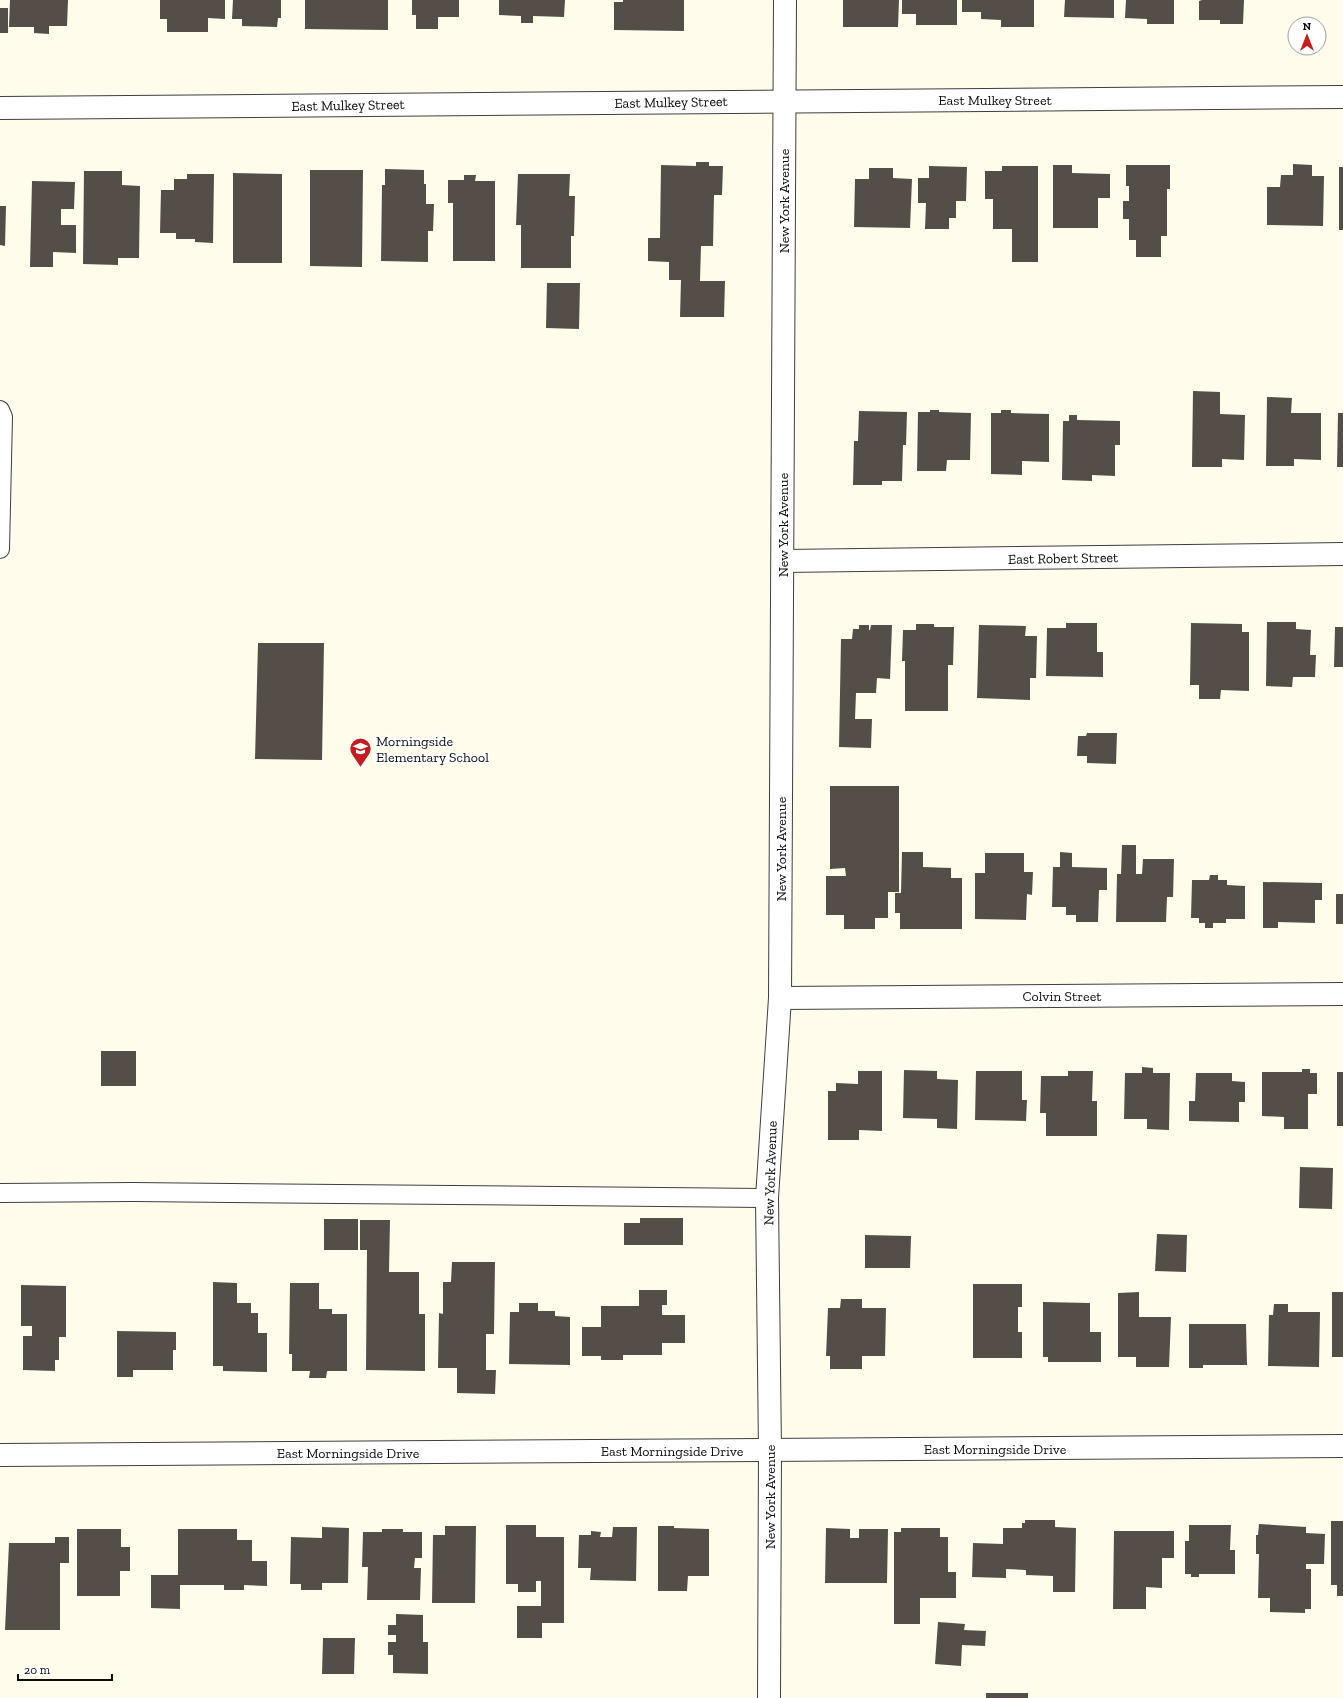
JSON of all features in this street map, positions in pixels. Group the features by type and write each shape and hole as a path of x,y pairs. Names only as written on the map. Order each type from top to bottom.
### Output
{"street":[{"name":"New York Avenue","path":"769,1698 770,1451 767,1198 780,998 785,0"},
{"name":"East Mulkey Street","path":"0,108 1343,97"},
{"name":"East Robert Street","path":"783,561 1343,554"},
{"name":"Colvin Street","path":"780,998 1343,994"},
{"name":"East Morningside Drive","path":"0,1455 1343,1446"}],"lane":[{"path":"0,410 3,417 0,549"},
{"path":"0,1193 133,1192 767,1198"}],"building":[{"path":"10,0 68,0 67,26 49,26 49,34 34,33 34,27 9,27"},
{"path":"160,0 225,0 225,19 208,18 208,32 167,32 167,19 160,19"},
{"path":"233,0 281,0 281,18 278,18 277,27 242,26 242,19 232,19"},
{"path":"305,0 388,0 388,30 305,29"},
{"path":"412,0 459,0 459,17 438,17 438,29 416,29 416,15 412,15"},
{"path":"499,0 565,0 564,17 533,16 533,23 521,23 521,16 499,15"},
{"path":"623,0 684,0 684,31 614,30 614,2 623,2"},
{"path":"843,0 899,0 898,27 843,27"},
{"path":"902,0 957,0 957,25 916,25 916,14 902,14"},
{"path":"962,0 1034,0 1034,27 1001,27 1001,20 981,19 981,12 962,12"},
{"path":"1065,0 1114,0 1114,18 1064,17"},
{"path":"1126,0 1174,0 1174,24 1147,24 1147,19 1125,18"},
{"path":"1244,0 1243,24 1220,24 1220,20 1199,20 1199,1"},
{"path":"0,8 8,8 8,33 0,33"},
{"path":"696,162 709,162 709,166 723,166 722,195 714,195 713,246 701,246 700,281 725,281 724,317 680,317 681,280 669,280 669,262 648,261 648,238 660,238 661,165 696,166"},
{"path":"1293,164 1312,165 1312,176 1324,176 1323,226 1267,225 1267,187 1280,187 1281,175 1293,175"},
{"path":"1053,165 1072,165 1072,173 1110,174 1110,198 1098,198 1098,228 1053,228"},
{"path":"1126,165 1170,165 1170,189 1167,189 1167,236 1161,236 1161,257 1136,257 1136,240 1129,240 1129,219 1123,219 1123,201 1129,201 1129,186 1126,186"},
{"path":"929,166 967,167 966,201 956,201 956,218 949,218 949,229 925,229 926,203 918,203 918,178 929,178"},
{"path":"1002,166 1038,166 1038,262 1012,262 1012,229 993,229 993,199 985,199 985,171 1002,171"},
{"path":"1339,167 1343,167 1343,230 1339,230"},
{"path":"869,168 893,168 893,178 912,179 910,228 854,227 855,179 869,179"},
{"path":"385,169 424,170 426,204 434,204 433,231 428,231 428,262 381,261 382,185 385,185"},
{"path":"310,170 363,170 362,267 310,266"},
{"path":"84,171 122,171 122,185 140,186 139,258 118,258 118,265 83,264"},
{"path":"233,173 282,174 282,263 233,263"},
{"path":"187,174 214,174 213,243 195,242 195,239 176,239 176,233 160,233 161,190 174,190 174,179 187,179"},
{"path":"518,174 570,174 569,196 575,196 574,236 571,236 571,268 521,268 521,225 516,225"},
{"path":"464,175 476,175 475,181 495,181 495,261 453,261 453,203 448,203 448,180 464,180"},
{"path":"32,181 75,182 74,209 61,209 61,225 76,225 76,253 53,252 53,267 30,267"},
{"path":"0,206 6,206 5,246 0,245"},
{"path":"547,283 580,283 579,329 546,328"},
{"path":"1193,391 1220,392 1220,414 1245,415 1244,460 1222,459 1222,467 1192,467"},
{"path":"1267,397 1292,398 1291,413 1321,413 1321,460 1294,459 1294,466 1266,466"},
{"path":"930,410 939,410 939,412 971,413 970,460 947,460 946,471 917,471 918,412 930,412"},
{"path":"1001,410 1011,410 1011,413 1049,414 1049,462 1022,461 1022,475 991,474 991,413 1001,413"},
{"path":"859,411 907,412 906,445 903,445 902,481 882,481 882,485 853,485 854,441 858,441"},
{"path":"1338,413 1343,413 1343,467 1337,467"},
{"path":"1069,415 1077,415 1077,420 1120,421 1120,445 1115,445 1115,476 1092,475 1092,481 1062,480 1063,421 1069,421"},
{"path":"1267,622 1296,622 1296,629 1311,630 1310,655 1316,655 1315,677 1293,677 1292,687 1266,686"},
{"path":"1066,623 1097,623 1097,652 1103,652 1103,677 1046,676 1047,628 1066,628"},
{"path":"1191,623 1242,624 1242,632 1249,632 1249,691 1221,690 1220,699 1199,699 1199,685 1190,685"},
{"path":"916,624 934,624 934,627 954,627 953,665 948,665 948,711 905,711 905,661 902,661 903,630 916,630"},
{"path":"859,625 869,625 870,630 871,625 892,625 890,679 877,678 876,693 856,693 855,719 872,719 871,748 839,747 841,639 852,639 853,629 859,629"},
{"path":"979,625 1026,626 1025,636 1037,636 1036,678 1030,678 1030,700 977,698"},
{"path":"1335,627 1343,627 1343,667 1334,667"},
{"path":"258,643 324,643 322,760 255,759"},
{"path":"1087,733 1117,733 1116,764 1087,763 1087,756 1077,756 1078,736 1086,736"},
{"path":"830,786 899,786 899,892 888,892 888,918 875,918 875,929 844,929 844,915 826,915 826,876 846,876 845,868 830,869"},
{"path":"1122,845 1136,845 1136,874 1142,874 1143,859 1174,859 1173,897 1167,897 1166,922 1116,922 1117,874 1121,874"},
{"path":"902,852 923,852 923,867 951,868 951,878 962,878 962,929 900,929 900,913 895,913 895,893 901,893"},
{"path":"1060,852 1072,853 1072,867 1107,868 1107,890 1099,890 1098,922 1076,922 1076,915 1066,915 1066,907 1052,907 1053,867 1060,867"},
{"path":"985,853 1024,853 1024,872 1033,872 1032,895 1027,894 1026,920 975,919 975,873 985,873"},
{"path":"1210,875 1218,875 1218,880 1227,880 1227,885 1245,886 1245,919 1226,919 1226,923 1213,923 1213,928 1205,928 1205,923 1199,923 1199,918 1191,918 1192,880 1209,880"},
{"path":"1263,882 1322,883 1322,900 1315,900 1315,923 1278,922 1278,928 1263,928"},
{"path":"1336,894 1343,894 1343,924 1336,924"},
{"path":"101,1051 136,1051 136,1086 101,1086"},
{"path":"1142,1067 1153,1068 1153,1073 1170,1073 1169,1130 1147,1129 1147,1119 1124,1119 1125,1073 1142,1073"},
{"path":"1302,1069 1310,1069 1310,1073 1317,1073 1317,1094 1308,1094 1308,1129 1284,1129 1284,1117 1262,1116 1262,1072 1302,1072"},
{"path":"904,1070 937,1071 937,1079 958,1080 957,1129 937,1128 937,1119 903,1118"},
{"path":"858,1071 882,1071 882,1131 859,1130 859,1140 828,1140 828,1091 836,1091 836,1083 858,1084"},
{"path":"976,1071 1022,1071 1022,1100 1027,1100 1026,1121 975,1120"},
{"path":"1068,1071 1093,1071 1092,1101 1097,1101 1097,1136 1046,1136 1046,1113 1040,1113 1041,1076 1068,1076"},
{"path":"1337,1072 1343,1072 1343,1126 1337,1126"},
{"path":"1196,1073 1232,1073 1232,1081 1245,1082 1245,1102 1239,1102 1239,1122 1189,1121 1189,1101 1195,1101"},
{"path":"1300,1167 1333,1168 1332,1209 1299,1208"},
{"path":"640,1218 683,1218 683,1245 624,1245 624,1223 640,1223"},
{"path":"324,1219 358,1219 358,1250 324,1250"},
{"path":"360,1220 390,1220 389,1272 419,1272 419,1314 425,1314 425,1371 366,1370 367,1250 360,1250"},
{"path":"1157,1234 1187,1235 1186,1272 1155,1271"},
{"path":"865,1235 911,1236 910,1268 865,1268"},
{"path":"452,1262 495,1262 494,1334 486,1334 486,1370 496,1370 495,1394 457,1393 457,1368 438,1368 439,1313 443,1314 443,1282 451,1282"},
{"path":"213,1282 237,1283 237,1303 251,1303 251,1313 258,1313 258,1333 267,1333 267,1372 223,1371 223,1366 213,1366"},
{"path":"290,1283 319,1283 319,1309 332,1309 332,1314 347,1314 347,1371 327,1371 326,1378 309,1378 310,1371 292,1371 292,1354 289,1354"},
{"path":"973,1284 1022,1284 1022,1307 1018,1307 1018,1332 1022,1332 1022,1358 973,1358"},
{"path":"21,1285 66,1286 66,1337 59,1337 59,1360 55,1360 55,1371 23,1370 23,1336 32,1336 32,1326 21,1326"},
{"path":"639,1290 667,1290 667,1305 662,1305 662,1315 685,1315 685,1343 662,1343 662,1355 623,1355 623,1360 601,1360 601,1356 582,1356 582,1327 601,1327 601,1306 639,1306"},
{"path":"1139,1292 1139,1317 1171,1317 1169,1367 1136,1367 1136,1357 1118,1357 1118,1293"},
{"path":"1332,1292 1343,1292 1343,1357 1332,1357"},
{"path":"841,1299 862,1299 862,1308 886,1308 885,1356 862,1356 862,1369 830,1369 830,1356 826,1356 828,1308 840,1308"},
{"path":"1043,1302 1090,1303 1090,1332 1101,1332 1101,1362 1048,1362 1048,1357 1043,1357"},
{"path":"519,1303 538,1303 538,1311 555,1311 555,1316 570,1317 570,1365 509,1364 510,1312 519,1312"},
{"path":"1274,1304 1288,1304 1288,1312 1320,1312 1319,1367 1268,1366 1269,1315 1273,1315"},
{"path":"1189,1324 1246,1324 1247,1365 1203,1365 1203,1368 1189,1368"},
{"path":"117,1331 176,1332 176,1350 173,1350 173,1370 133,1370 133,1377 117,1377"},
{"path":"1025,1520 1055,1520 1055,1527 1076,1528 1075,1592 1053,1592 1053,1576 1026,1575 1026,1570 1006,1569 1006,1578 972,1577 973,1543 1003,1544 1003,1528 1022,1528 1022,1523 1025,1523"},
{"path":"1331,1521 1343,1521 1343,1596 1337,1596 1337,1585 1331,1585"},
{"path":"1259,1524 1306,1527 1306,1533 1325,1534 1324,1564 1306,1564 1306,1569 1311,1569 1311,1609 1305,1609 1305,1613 1270,1612 1270,1598 1258,1598 1259,1554 1256,1554 1256,1535 1258,1535"},
{"path":"506,1525 536,1525 536,1537 564,1537 564,1623 542,1623 542,1638 517,1638 517,1606 541,1606 541,1581 536,1581 536,1592 518,1592 518,1584 506,1584"},
{"path":"1189,1525 1231,1525 1230,1550 1235,1550 1235,1574 1199,1574 1199,1577 1191,1577 1191,1574 1185,1574 1185,1541 1189,1541"},
{"path":"445,1526 476,1526 475,1603 432,1603 433,1535 445,1535"},
{"path":"658,1526 709,1529 709,1576 688,1576 687,1591 658,1591"},
{"path":"322,1527 349,1528 348,1583 322,1583 322,1590 301,1590 301,1584 290,1584 291,1537 322,1538"},
{"path":"613,1527 637,1527 636,1581 590,1580 591,1568 578,1568 579,1535 591,1535 591,1531 601,1532 600,1537 612,1537"},
{"path":"826,1528 850,1529 850,1538 859,1538 859,1529 888,1529 887,1583 825,1583"},
{"path":"901,1528 940,1528 940,1537 948,1537 948,1572 956,1572 956,1598 920,1598 920,1624 894,1624 894,1532 901,1532"},
{"path":"77,1529 121,1529 121,1547 130,1547 130,1571 120,1571 120,1596 77,1596"},
{"path":"178,1529 237,1529 237,1540 252,1540 252,1561 267,1561 267,1586 244,1585 244,1590 224,1590 224,1585 180,1585 180,1609 151,1608 151,1575 178,1575"},
{"path":"382,1529 403,1529 403,1532 422,1532 422,1558 415,1558 414,1568 421,1568 420,1600 367,1600 368,1567 362,1567 363,1532 382,1532"},
{"path":"1114,1531 1174,1531 1174,1558 1162,1558 1162,1588 1146,1587 1146,1609 1113,1609"},
{"path":"55,1537 69,1537 69,1563 60,1563 60,1630 5,1630 9,1543 55,1543"},
{"path":"396,1614 423,1615 423,1642 428,1642 428,1674 393,1673 393,1655 388,1655 388,1642 396,1642 396,1635 388,1635 388,1625 396,1625"},
{"path":"938,1622 965,1624 964,1630 986,1631 985,1646 962,1645 961,1666 935,1664"},
{"path":"323,1638 355,1638 354,1674 322,1674"},
{"path":"986,1693 1028,1693 1028,1698 986,1698"}],"place":[{"name":"Morningside Elementary School","path":"360,768"}]}
